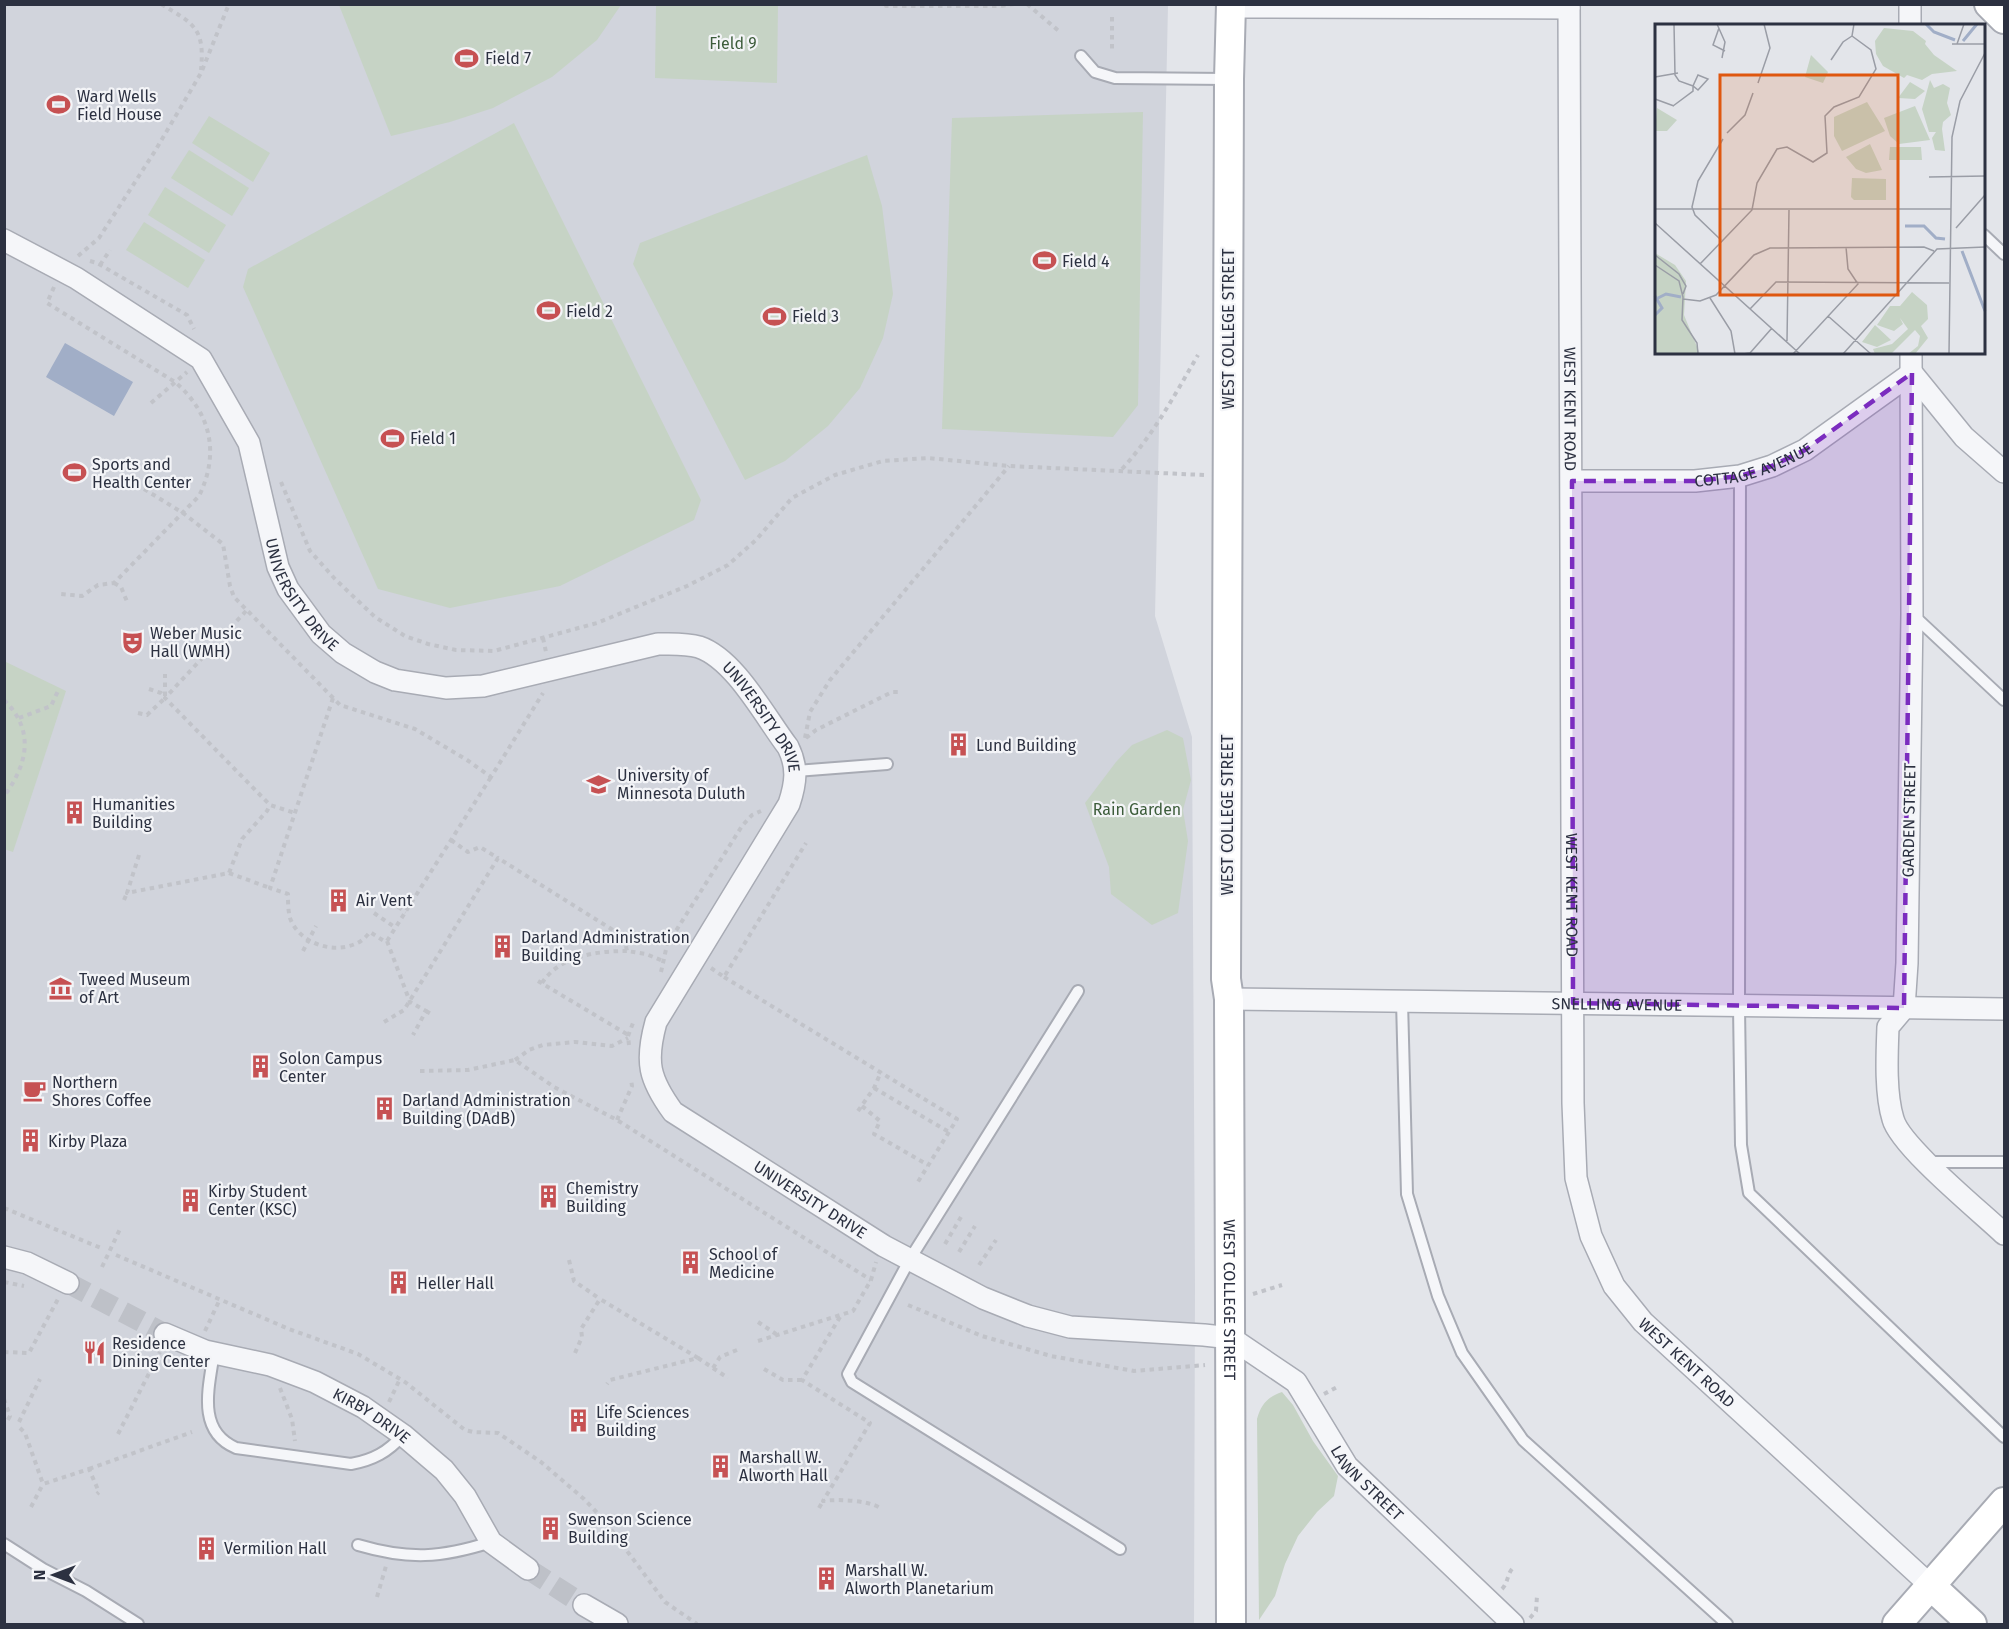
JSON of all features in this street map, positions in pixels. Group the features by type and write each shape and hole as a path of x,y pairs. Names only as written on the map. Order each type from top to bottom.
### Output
{"street":[{"path":"1910,4 1910,24"},
{"path":"1989,4 2004,19"},
{"path":"1231,6 1569,6"},
{"name":"WEST COLLEGE STREET","path":"1231,6 1226,979 1229,999 1232,1624"},
{"name":"WEST KENT ROAD","path":"1569,6 1573,1102 1576,1178 1591,1236 1614,1286 1643,1322 1972,1624"},
{"name":"UNIVERSITY DRIVE","path":"4,240 76,278 207,355 249,444 278,567 288,589 321,634 343,653 375,672 395,680 446,688 483,686 658,644 678,643 698,647 715,654 737,675 788,747 796,771 795,786 789,804 656,1022 650,1043 651,1072 659,1092 674,1112 884,1246 983,1298 1028,1316 1070,1327 1231,1338"},
{"path":"1912,363 1964,437 2004,472"},
{"name":"COTTAGE AVENUE","path":"1572,481 1695,481 1740,476 1772,466 1805,450 1912,363"},
{"name":"GARDEN STREET","path":"1912,363 1912,614 1907,963 1904,1008 1888,1027 1889,1089 1893,1121 1908,1143 2004,1234"},
{"name":"SNELLING AVENUE","path":"1229,999 2004,1010"},
{"path":"4,1257 27,1263 62,1289"},
{"name":"LAWN STREET","path":"1231,1338 1296,1382 1347,1467 1513,1623"},
{"name":"KIRBY DRIVE","path":"164,1341 193,1347 208,1343 315,1382 363,1407 403,1435 444,1470 465,1496 491,1542 528,1569"},
{"path":"1897,1624 2004,1502"},
{"path":"584,1605 617,1624"}],"lane":[{"path":"1081,56 1095,72 1115,78 1229,79"},
{"path":"1985,237 2004,254"},
{"path":"1740,476 1739,1007 1741,1145 1749,1193 2004,1437"},
{"path":"1912,614 2004,700"},
{"path":"796,771 887,764"},
{"path":"1078,991 910,1259 848,1371 850,1379 1120,1549"},
{"path":"1402,1001 1407,1194 1438,1296 1462,1353 1523,1440 1727,1624"},
{"path":"1926,1162 2004,1162"},
{"path":"208,1343 208,1410 211,1427 225,1443 236,1448 351,1464 381,1455 403,1435"},
{"path":"358,1545 390,1554 434,1556 463,1551 491,1542"},
{"path":"4,1545 43,1569 86,1591 138,1624"}],"path":[{"path":"161,4 194,26 201,38 201,73"},
{"path":"80,261 73,261 99,238 150,160 201,73 228,4"},
{"path":"886,4 886,6 1001,6 1014,4"},
{"path":"1026,4 1060,32"},
{"path":"1112,17 1112,49"},
{"path":"100,265 110,250"},
{"path":"87,261 100,265 187,315 207,355 151,403"},
{"path":"46,280 55,286 46,303 186,391 202,413 210,440 211,463 199,496 114,583"},
{"path":"1121,470 1143,446 1198,355"},
{"path":"279,478 310,551 335,579 375,617 405,636 428,644 456,650 495,651 597,623 687,586 728,565 756,540 792,498 845,471 883,461 928,458 1009,466 1228,476"},
{"path":"900,692 892,692 816,730 805,739 810,712 830,680 1009,466"},
{"path":"61,594 82,596 98,585 114,583 121,587 128,604"},
{"path":"138,713 147,715 165,698 246,611"},
{"path":"543,638 546,656"},
{"path":"165,674 165,698"},
{"path":"149,689 161,693 270,805 295,813"},
{"path":"19,718 51,706 58,691"},
{"path":"270,888 333,698"},
{"path":"4,700 13,708 23,724 26,744 20,768 4,796"},
{"path":"387,941 491,777"},
{"path":"229,873 242,839 270,805"},
{"path":"451,840 468,852 480,847 624,937 627,951"},
{"path":"724,977 806,843"},
{"path":"124,900 139,855"},
{"path":"384,1022 405,1010 498,858"},
{"path":"127,893 229,873 288,894 294,926 308,939 327,948 335,949 357,944 370,932 387,941"},
{"path":"383,897 406,912"},
{"path":"374,913 396,928"},
{"path":"303,951 315,926"},
{"path":"387,941 410,1002 431,1014"},
{"path":"420,1071 468,1070 515,1060 529,1050 543,1045 575,1042 612,1046 629,1037 540,982 549,972 595,953 627,951 646,954 663,961"},
{"path":"709,966 957,1119 916,1185"},
{"path":"413,1035 426,1011"},
{"path":"515,1060 554,1087 617,1120 871,1280"},
{"path":"858,1111 874,1088 881,1072"},
{"path":"874,1088 950,1132"},
{"path":"862,1106 880,1121 874,1134 928,1165"},
{"path":"4,1208 101,1248"},
{"path":"945,1244 961,1217"},
{"path":"958,1252 975,1226"},
{"path":"102,1267 122,1227"},
{"path":"979,1265 996,1240"},
{"path":"116,1255 289,1329 358,1354 400,1379 465,1430 498,1433 542,1462 584,1498 665,1602 697,1624"},
{"path":"569,1260 574,1281 728,1378"},
{"path":"758,1341 840,1317 853,1311 871,1280 876,1261"},
{"path":"4,1282 32,1287"},
{"path":"4,1352 29,1353 62,1289"},
{"path":"208,1343 220,1299"},
{"path":"575,1353 582,1337 581,1329 600,1299"},
{"path":"908,1305 982,1336 1050,1356 1134,1371 1205,1365"},
{"path":"802,1380 840,1317"},
{"path":"758,1322 777,1335"},
{"path":"287,1336 289,1329"},
{"path":"118,1434 164,1341"},
{"path":"713,1368 720,1357 737,1350"},
{"path":"607,1384 610,1380 698,1358"},
{"path":"764,1368 783,1380 802,1380 870,1423 819,1508"},
{"path":"19,1422 40,1379"},
{"path":"387,1408 400,1379"},
{"path":"279,1384 292,1419 295,1442"},
{"path":"4,1399 10,1416 6,1423"},
{"path":"20,1428 25,1433 43,1484"},
{"path":"31,1507 43,1484 192,1432"},
{"path":"89,1469 99,1492 97,1494"},
{"path":"822,1501 834,1499 874,1504 880,1508"},
{"path":"377,1597 390,1554"},
{"path":"1513,1623 1536,1611 1537,1596"}],"highlighted area":[{"path":"1912,373 1904,1008 1573,1003 1572,481 1695,481 1740,476 1772,466 1805,450"}],"shaded area":[{"name":"University of Minnesota Duluth","path":"5,5 1168,5 1155,616 1192,737 1194,1624 5,1624"}],"green space":[{"name":"Field 7","path":"339,5 621,5 597,40 552,77 493,108 450,122 391,136"},
{"name":"Field 9","path":"656,5 778,5 777,83 655,78"},
{"name":"Field 4","path":"1143,112 1138,405 1113,437 942,429 952,118"},
{"path":"209,116 270,153 253,182 192,143"},
{"path":"514,123 701,500 694,520 560,586 450,608 378,589 243,287 248,269"},
{"path":"189,150 249,188 232,216 171,178"},
{"name":"Field 3","path":"867,155 882,206 893,294 883,338 860,388 828,426 785,461 745,480 633,264 640,243"},
{"path":"165,187 226,225 209,253 148,215"},
{"path":"144,222 205,260 188,288 126,250"},
{"path":"4,661 66,691 13,852 4,849"},
{"name":"Rain Garden","path":"1167,730 1183,738 1191,780 1183,810 1188,841 1178,913 1152,925 1111,894 1109,867 1085,803 1132,745"},
{"path":"1282,1392 1293,1405 1313,1441 1338,1476 1334,1496 1317,1512 1298,1536 1285,1564 1275,1596 1259,1620 1257,1419 1265,1402"}],"water":[{"path":"65,343 133,382 114,416 46,377"}],"tunnel":[{"path":"68,1283 165,1334"},
{"path":"528,1569 584,1605"}],"place":[{"name":"Field 7","path":"467,58"},
{"name":"Ward Wells Field House","path":"59,105"},
{"name":"Field 4","path":"1044,261"},
{"name":"Field 2","path":"548,311"},
{"name":"Field 3","path":"774,316"},
{"name":"Field 1","path":"392,438"},
{"name":"Sports and Health Center","path":"74,473"},
{"name":"Weber Music Hall (WMH)","path":"132,642"},
{"name":"Lund Building","path":"958,745"},
{"name":"University of Minnesota Duluth","path":"599,784"},
{"name":"Humanities Building","path":"74,813"},
{"name":"Air Vent","path":"338,900"},
{"name":"Darland Administration Building","path":"503,946"},
{"name":"Tweed Museum of Art","path":"61,988"},
{"name":"Solon Campus Center","path":"261,1067"},
{"name":"Northern Shores Coffee","path":"34,1091"},
{"name":"Darland Administration Building (DAdB)","path":"384,1109"},
{"name":"Kirby Plaza","path":"30,1141"},
{"name":"Chemistry Building","path":"548,1197"},
{"name":"Kirby Student Center (KSC)","path":"190,1200"},
{"name":"School of Medicine","path":"691,1263"},
{"name":"Heller Hall","path":"399,1283"},
{"name":"Residence Dining Center","path":"94,1352"},
{"name":"Life Sciences Building","path":"578,1421"},
{"name":"Marshall W. Alworth Hall","path":"721,1466"},
{"name":"Swenson Science Building","path":"550,1528"},
{"name":"Vermilion Hall","path":"206,1548"},
{"name":"Marshall W. Alworth Planetarium","path":"827,1579"}]}
